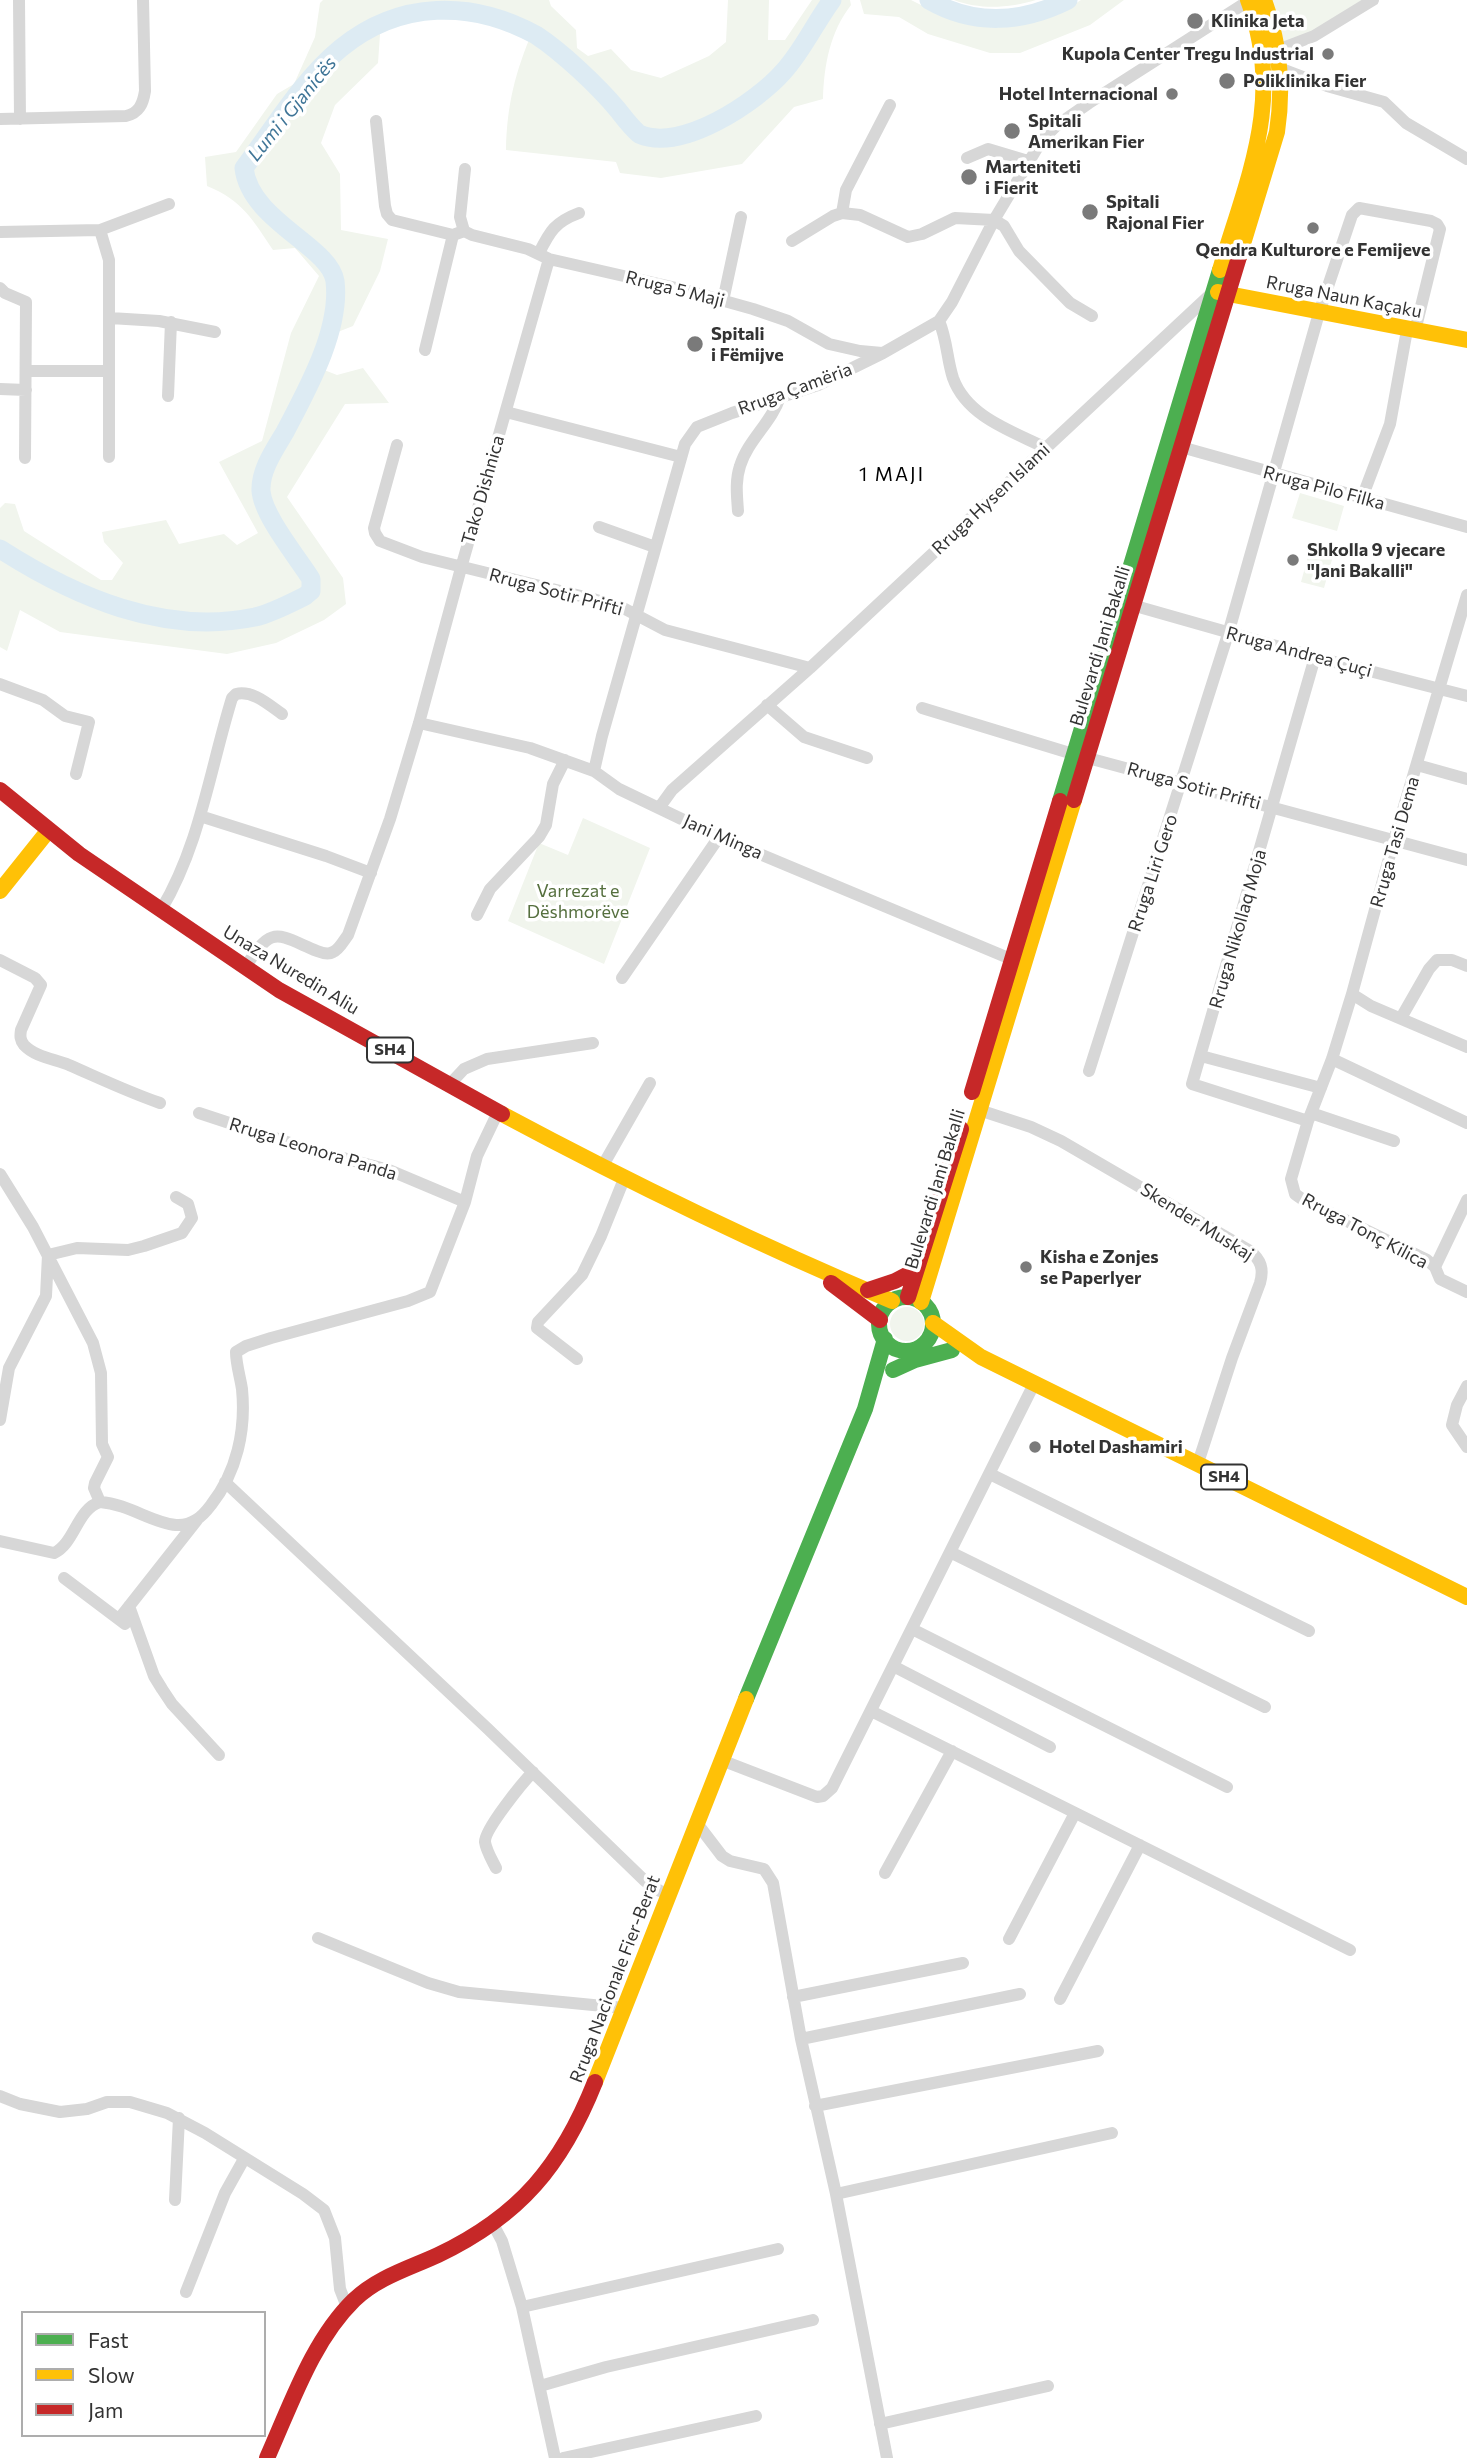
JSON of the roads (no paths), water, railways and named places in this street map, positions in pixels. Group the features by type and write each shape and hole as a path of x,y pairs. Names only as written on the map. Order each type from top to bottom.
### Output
{"main road":[{"name":"Bulevardi Jani Bakalli","path":"907,1300 1018,962 1221,293 1277,132 1282,107 1280,49 1253,0"},
{"name":"Bulevardi Jani Bakalli","path":"1080,755 1132,606 1181,447 1259,139 1266,103 1261,40 1253,0"},
{"name":"Rruga Naun Kaçaku","path":"1221,293 1467,340"},
{"name":"Unaza Nuredin Aliu","path":"0,790 48,831 279,990 624,1179 807,1265 868,1290 907,1300"},
{"path":"0,891 48,831"},
{"name":"Bulevardi Jani Bakalli","path":"907,1300 979,1110 1018,962"},
{"name":"Unaza Nuredin Aliu","path":"807,1265 880,1320"},
{"path":"868,1290 916,1270"},
{"path":"884,1339 880,1320 886,1307 907,1300"},
{"name":"SH4","path":"907,1300 929,1309 933,1323 981,1357 1467,1597"},
{"path":"918,1348 931,1336 933,1323"},
{"name":"SH4","path":"884,1339 897,1349 952,1350 981,1357"},
{"name":"Rruga Nacionale Fier-Berat","path":"267,2458 319,2351 347,2307 360,2294 380,2281 456,2246 493,2224 537,2186 561,2156 584,2109 696,1822 865,1409 884,1339"},
{"name":"Rruga Nacionale Fier-Berat","path":"865,1409 893,1370 918,1348"},
{"path":"893,1370 915,1360 952,1350"}],"street":[{"path":"19,0 20,119"},
{"path":"0,119 126,116 137,111 145,91 143,0"},
{"name":"Rruga Çamëria","path":"594,771 681,457 685,444 697,428 732,413 818,385 883,354 939,321 952,302 994,220 1042,140 1070,116 1253,0"},
{"path":"1280,49 1314,36 1373,0"},
{"path":"1282,69 1327,86 1384,102 1406,123 1467,159"},
{"path":"842,213 846,190 890,105"},
{"name":"Rruga 5 Maji","path":"376,121 385,205 389,218 397,222 468,234 723,301 788,321 829,344 883,354"},
{"path":"967,158 988,149 1028,161"},
{"path":"425,350 459,233 466,169"},
{"path":"0,232 100,230 169,204"},
{"path":"1274,474 1319,313 1352,215 1359,208 1365,207 1432,221 1440,229 1411,330 1390,424 1362,498"},
{"name":"Tako Dishnica","path":"245,968 262,944 275,936 293,939 323,953 336,951 348,935 390,819 419,723 506,412 549,232 567,218 579,213"},
{"path":"792,241 842,213 860,215 908,237 922,234 955,218 994,220 1004,226 1019,251 1070,303 1092,316"},
{"path":"723,301 741,217"},
{"path":"100,230 109,260 109,457"},
{"path":"0,288 26,302 25,458"},
{"name":"Rruga Hysen Islami","path":"659,808 672,790 810,668 1046,448 1221,293"},
{"path":"110,317 171,322 215,331"},
{"path":"939,321 952,375 966,401 990,420 1046,448"},
{"path":"168,396 171,322"},
{"path":"26,371 110,371"},
{"path":"0,389 26,390"},
{"path":"738,511 737,481 740,465 780,397"},
{"path":"506,412 681,457"},
{"name":"Rruga Sotir Prifti","path":"397,445 374,524 374,533 380,541 461,568 561,590 625,609 665,630 704,642 810,668"},
{"name":"Rruga Pilo Filka","path":"1181,447 1467,527"},
{"name":"Rruga Liri Gero","path":"1089,1071 1182,783 1274,474"},
{"path":"600,527 655,547"},
{"name":"Rruga Tasi Dema","path":"1309,1117 1332,1059 1352,994 1394,840 1466,604"},
{"name":"Rruga Andrea Çuçi","path":"1132,606 1228,634 1467,696"},
{"name":"Rruga Nikollaq Moja","path":"1309,1117 1192,1084 1315,657"},
{"path":"0,684 43,700 65,716 89,722 76,774"},
{"path":"161,910 181,872 200,816 232,698 236,694 248,694 282,714"},
{"path":"767,705 804,737 867,758"},
{"name":"Rruga Sotir Prifti","path":"922,708 1080,755 1467,860"},
{"name":"Jani Minga","path":"419,723 530,748 594,771 619,789 719,837 1018,962"},
{"path":"477,915 490,889 539,837 546,824 553,784 565,761"},
{"path":"1417,765 1467,779"},
{"path":"200,816 371,873"},
{"path":"622,978 719,837"},
{"path":"0,960 35,978 41,985 21,1030 20,1037 24,1045 39,1055 78,1069 114,1087 160,1103"},
{"path":"1401,1018 1437,960 1452,960 1467,966"},
{"path":"1352,994 1371,1006 1467,1047"},
{"path":"450,1084 464,1069 486,1059 593,1043"},
{"path":"1201,1056 1321,1088"},
{"path":"1332,1059 1467,1123"},
{"path":"602,1167 650,1083"},
{"name":"Skender Muskaj","path":"979,1110 1031,1127 1061,1141 1250,1251 1260,1263 1260,1283 1232,1358 1198,1464"},
{"path":"119,1619 214,1501 237,1456 241,1439 242,1392 236,1352 271,1338 408,1301 430,1292 465,1202 477,1156 498,1112"},
{"name":"Rruga Leonora Panda","path":"199,1114 389,1170 465,1202"},
{"path":"1309,1117 1394,1141"},
{"name":"Rruga Tonç Kilica","path":"1309,1117 1291,1179 1295,1194 1427,1260 1435,1267 1440,1279 1467,1292"},
{"path":"0,1174 17,1198 48,1255 88,1330 99,1359 103,1394 102,1444 108,1457 94,1488 100,1502"},
{"path":"577,1359 537,1328 538,1322 587,1266 624,1179"},
{"path":"48,1255 77,1248 128,1250 182,1233 191,1218 188,1204 176,1197"},
{"path":"1435,1267 1467,1200"},
{"path":"0,1420 9,1368 46,1296 48,1255"},
{"path":"721,1760 811,1796 823,1796 828,1792 838,1777 1035,1382"},
{"path":"1467,1386 1452,1425 1467,1447"},
{"path":"989,1474 1309,1631"},
{"path":"225,1482 645,1881 669,1894"},
{"path":"0,1541 54,1553 63,1547 88,1509 100,1502 126,1506 174,1525 186,1525 197,1520"},
{"path":"950,1552 1265,1707"},
{"path":"64,1578 141,1636"},
{"path":"130,1606 154,1676 172,1704 219,1755"},
{"path":"912,1629 1227,1787"},
{"path":"893,1667 1050,1747"},
{"path":"871,1711 1350,1950"},
{"path":"885,1872 951,1751"},
{"path":"496,1868 487,1849 486,1835 518,1788 533,1772"},
{"path":"1009,1938 1075,1813"},
{"path":"696,1822 722,1856 730,1861 764,1869 774,1883 801,2039 836,2194 887,2458"},
{"path":"1060,1999 1140,1845"},
{"path":"318,1938 428,1983 459,1992 624,2008"},
{"path":"793,1997 963,1963"},
{"path":"801,2039 1020,1994"},
{"path":"815,2106 1098,2051"},
{"path":"0,2096 60,2112 87,2109 118,2100 148,2105 205,2133 324,2210 335,2238 340,2289 347,2307"},
{"path":"175,2200 179,2118"},
{"path":"836,2194 1112,2133"},
{"path":"186,2292 225,2193 244,2159"},
{"path":"493,2224 502,2241 522,2307 555,2458"},
{"path":"522,2307 778,2249"},
{"path":"540,2386 606,2367 813,2320"},
{"path":"880,2424 1048,2386"},
{"path":"563,2458 756,2416"}],"waterway":[{"name":"Lumi i Gjanicës","path":"0,549 59,583 90,597 121,608 187,621 221,622 255,617 287,605 311,591 311,579 268,512 263,501 261,483 269,460 303,398 328,339 333,319 335,281 330,268 320,256 260,203 249,187 244,168 314,75 341,48 364,32 387,21 437,10 462,11 512,24 536,35 568,60 639,134 656,138 676,137 696,131 737,110 772,83 791,63 832,0"},
{"name":"Lumi i Gjanicës","path":"929,0 963,14 998,18 1033,13 1068,0"}],"place":[{"name":"Klinika Jeta","path":"1195,21"},
{"name":"Kupola Center Tregu Industrial","path":"1328,54"},
{"name":"Poliklinika Fier","path":"1227,81"},
{"name":"Hotel Internacional","path":"1172,94"},
{"name":"Spitali Amerikan Fier","path":"1012,131"},
{"name":"Marteniteti i Fierit","path":"969,177"},
{"name":"Spitali Rajonal Fier","path":"1090,212"},
{"name":"Qendra Kulturore e Femijeve","path":"1313,228"},
{"name":"Spitali i Fëmijve","path":"695,344"},
{"name":"Shkolla 9 vjecare \"Jani Bakalli\"","path":"1293,560"},
{"name":"Kisha e Zonjes se Paperlyer","path":"1026,1267"},
{"name":"Hotel Dashamiri","path":"1035,1447"}],"district":[{"name":"1 MAJI","path":"892,475"}],"park label":[{"name":"Varrezat e Dëshmorëve","path":"578,901"}]}
